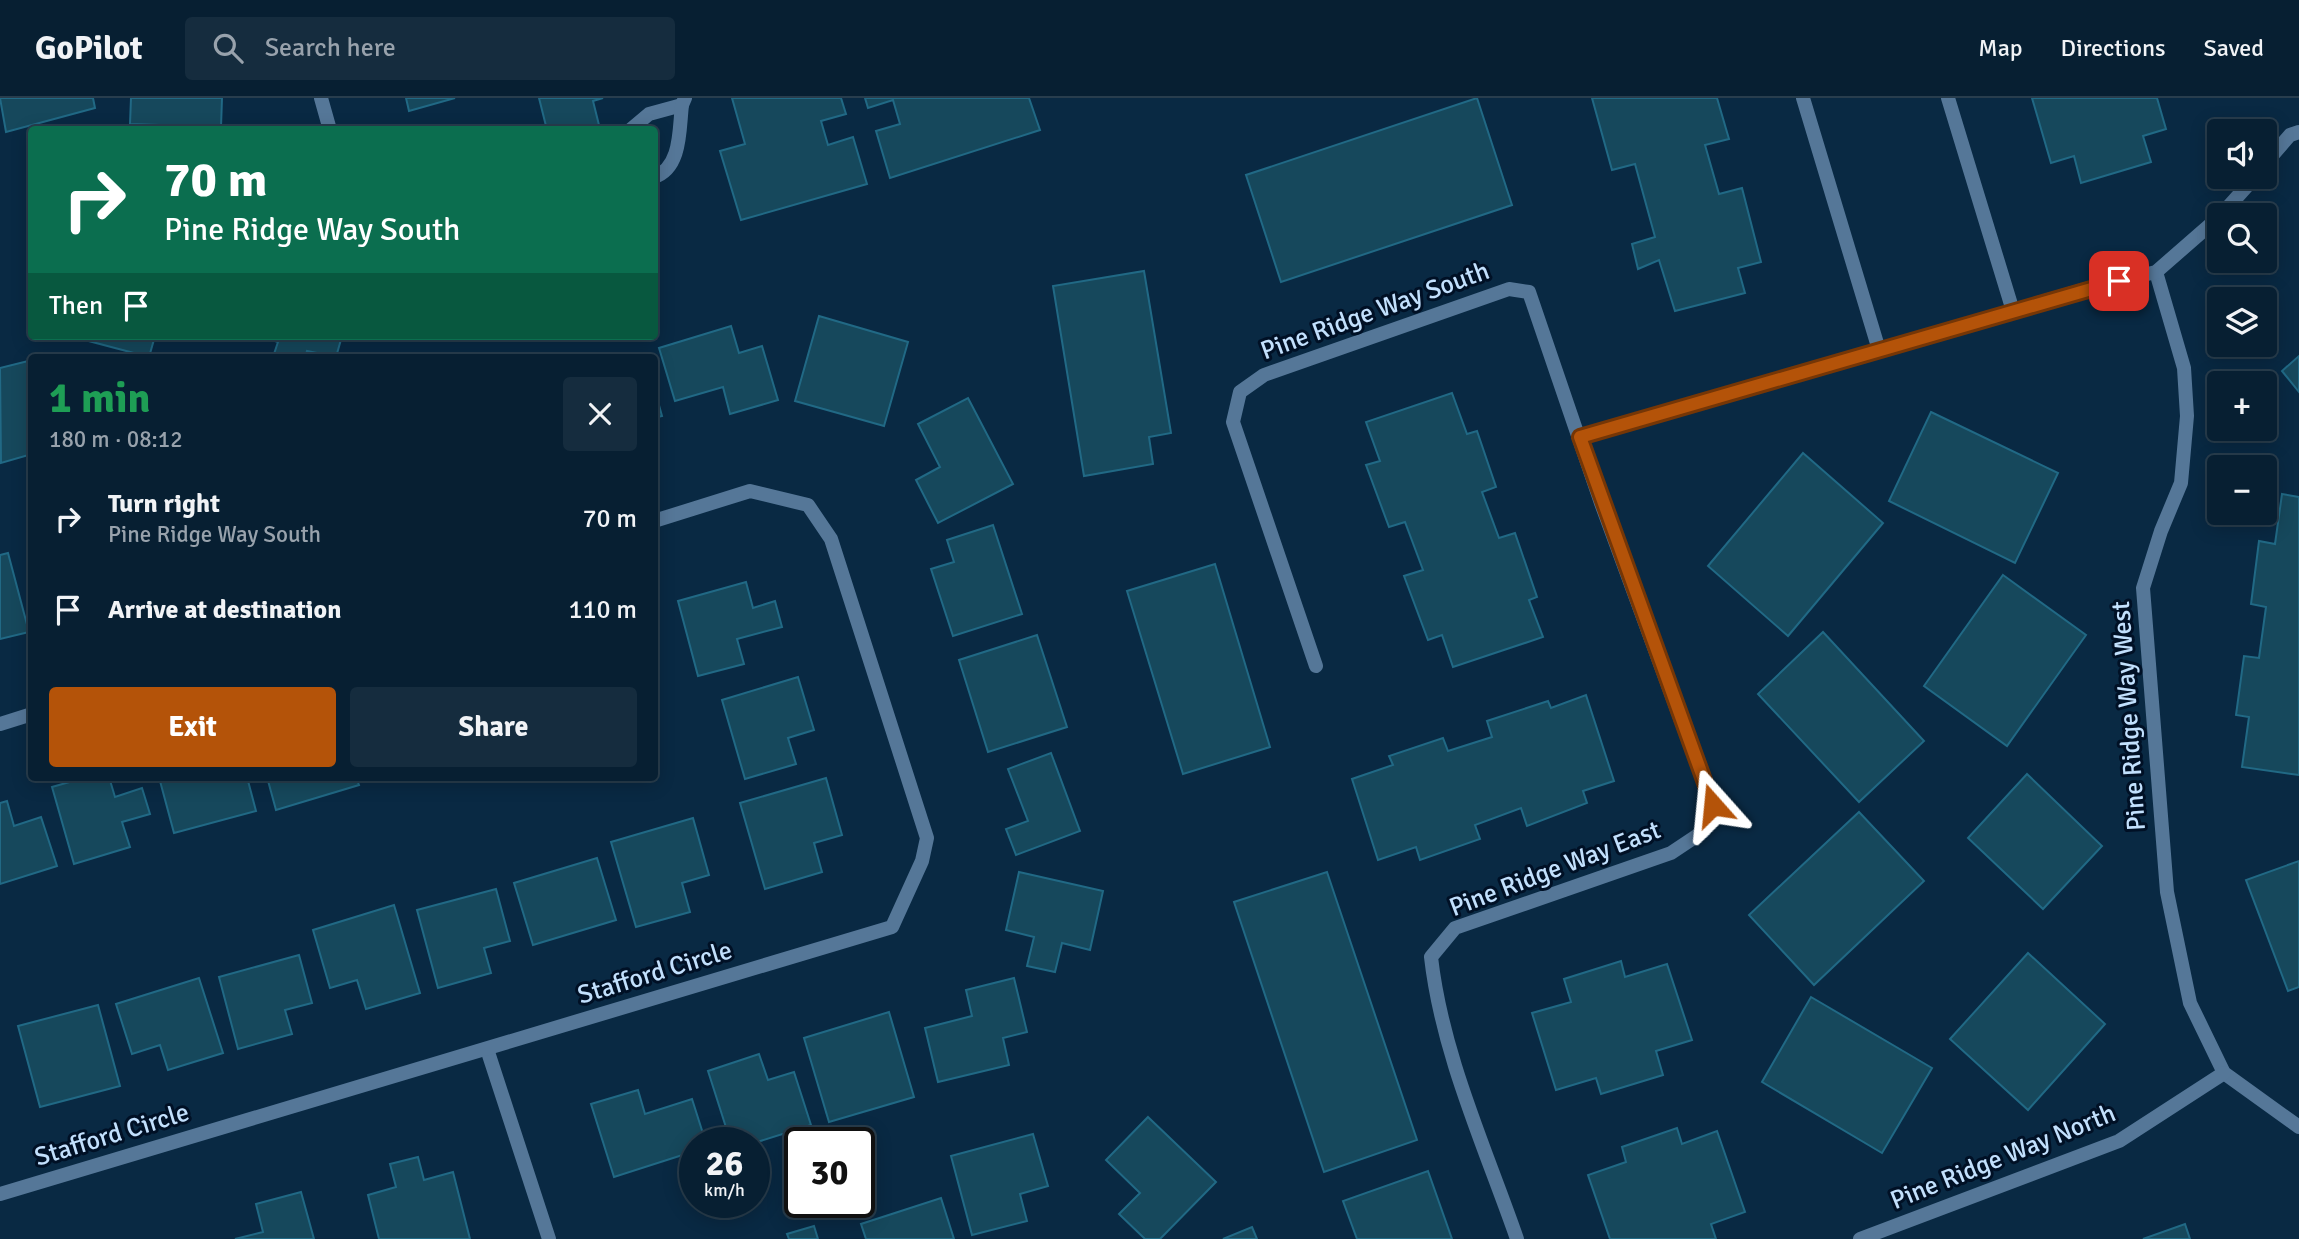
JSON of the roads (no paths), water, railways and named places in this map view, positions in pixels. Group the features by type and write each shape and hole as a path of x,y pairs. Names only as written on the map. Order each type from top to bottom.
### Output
{"street":[{"path":"321,98 329,126"},
{"path":"1804,98 1879,351"},
{"path":"1948,98 2013,310"},
{"path":"635,126 649,114 684,101 675,159 662,175 658,176"},
{"path":"2277,150 2290,135 2299,132"},
{"path":"2232,203 2244,189"},
{"path":"1580,437 2100,285 2156,272 2207,227"},
{"name":"Pine Ridge Way West","path":"2156,272 2183,368 2187,416 2181,482 2161,531 2143,588 2144,629 2167,892 2190,1003 2224,1073"},
{"name":"Pine Ridge Way South","path":"1317,666 1233,422 1240,392 1264,375 1509,289 1529,292 1580,437"},
{"name":"Pine Ridge Way East","path":"1517,1239 1447,1037 1435,991 1431,957 1455,928 1671,853 1704,831 1713,805 1580,437"},
{"name":"Stafford Circle","path":"0,1194 892,927 922,861 927,838 831,539 808,505 750,491 658,520"},
{"path":"0,724 28,716"},
{"path":"487,1049 549,1239"},
{"path":"2224,1073 2299,1127"},
{"name":"Pine Ridge Way North","path":"1860,1239 2119,1141 2224,1073"}]}
